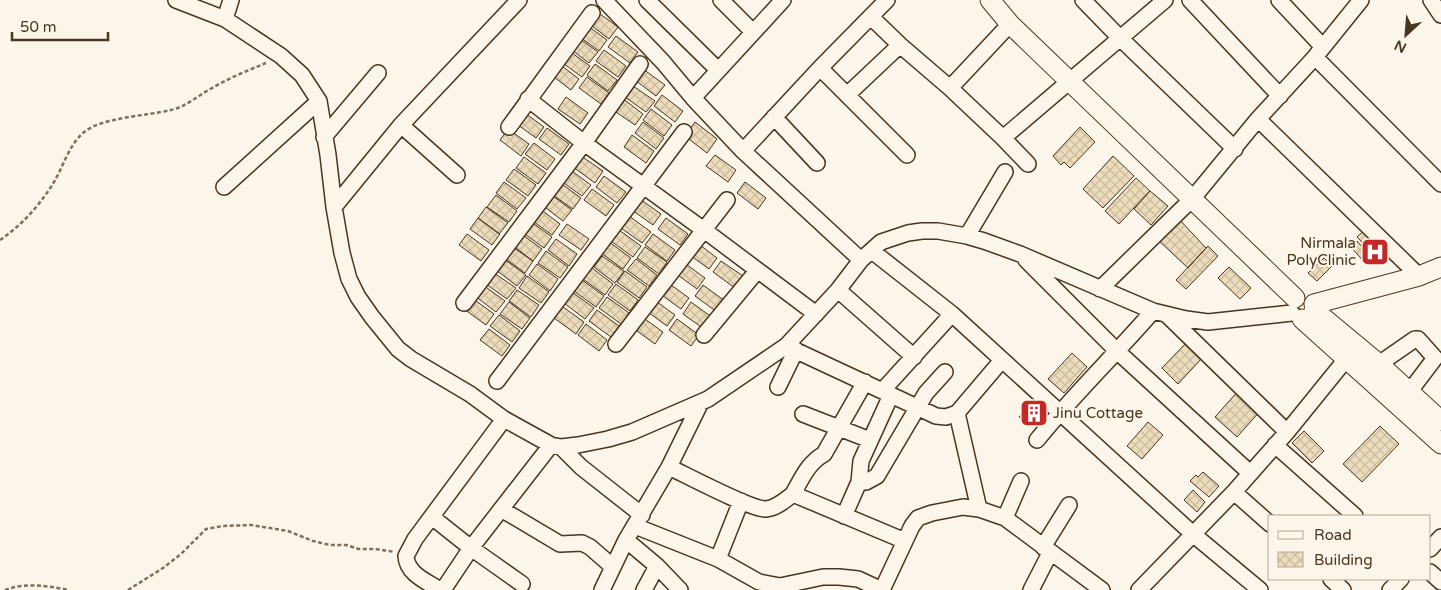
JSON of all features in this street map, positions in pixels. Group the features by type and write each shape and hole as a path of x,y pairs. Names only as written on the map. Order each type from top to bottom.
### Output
{"main road":[{"path":"990,0 1010,24 1192,198 1303,309 1347,358 1441,444"},
{"path":"1303,309 1419,276 1441,267"},
{"path":"1303,309 1379,364 1441,422"}],"street":[{"path":"176,0 225,19 281,56 302,75 318,100 328,155 334,207 342,253 349,279 372,318 398,349 411,359 470,394 504,419 556,446 639,521 718,559 756,586 780,586 823,577 839,576 858,579 877,589 918,518 932,513 963,507 979,509 1005,518 1102,590"},
{"path":"225,19 231,0"},
{"path":"334,207 401,125 519,0"},
{"path":"647,0 718,70"},
{"path":"721,0 753,32"},
{"path":"693,98 783,0"},
{"path":"743,151 820,68 887,0"},
{"path":"1083,0 1235,149"},
{"path":"1003,138 1165,0"},
{"path":"1190,0 1280,96"},
{"path":"1279,0 1319,52 1441,184"},
{"path":"1100,289 1192,198 1319,52 1361,0"},
{"path":"1431,0 1441,15"},
{"path":"613,3 693,98 743,151 866,256 952,314 1194,535 1260,590"},
{"path":"509,127 592,13"},
{"path":"871,16 900,45 950,88 1028,164"},
{"path":"950,88 1010,24"},
{"path":"846,95 900,45"},
{"path":"464,303 584,143 640,64"},
{"path":"820,68 908,156"},
{"path":"324,137 378,73"},
{"path":"528,99 584,143 816,314"},
{"path":"224,187 318,100"},
{"path":"774,118 817,163"},
{"path":"1258,120 1419,276"},
{"path":"401,125 457,175"},
{"path":"497,381 684,132"},
{"path":"966,236 1005,172"},
{"path":"616,344 727,200"},
{"path":"778,387 791,348 816,314 866,256 881,242 922,231 938,231 966,236 1020,254 1160,313 1208,322 1303,309"},
{"path":"1020,254 1118,352 1250,472"},
{"path":"704,336 757,271"},
{"path":"838,290 914,357"},
{"path":"1037,440 1060,412 1118,352 1160,313"},
{"path":"1160,313 1287,432"},
{"path":"844,516 859,482 861,461 887,392 914,357 952,314"},
{"path":"1379,364 1415,339 1418,339 1435,358 1410,391"},
{"path":"504,419 416,539 406,556 412,572 441,590 501,508 556,446 608,439 632,432 708,400 791,348"},
{"path":"791,348 887,392 916,409 936,416 946,417 957,413 1002,360"},
{"path":"1139,590 1234,492 1287,432 1347,358"},
{"path":"859,482 866,482 877,476 926,393 945,372"},
{"path":"670,467 741,501 763,509 771,508 793,494 809,466 815,459 824,454 865,382"},
{"path":"602,590 626,540 670,467 700,402"},
{"path":"957,413 979,509"},
{"path":"803,414 870,440"},
{"path":"1275,445 1354,515"},
{"path":"1005,518 1021,481"},
{"path":"1234,492 1268,522"},
{"path":"793,494 905,541"},
{"path":"718,559 741,501"},
{"path":"1031,590 1046,550 1069,504"},
{"path":"501,508 560,544 582,543 590,547 613,567"},
{"path":"432,517 471,548 522,584"},
{"path":"1431,548 1441,537"},
{"path":"626,540 657,566 680,590"},
{"path":"644,590 657,566"},
{"path":"1431,573 1441,582"},
{"path":"1332,580 1343,590"},
{"path":"1390,590 1400,580"}],"path":[{"path":"0,240 38,206 54,181 71,148 83,133 115,120 172,110 216,86 281,56"},
{"path":"128,590 181,554 206,529 223,526 251,525 288,531 330,545 346,545 359,549 389,550 406,556"},
{"path":"5,590 15,586 34,585 69,590"}],"building":[{"path":"596,11 618,27 609,39 588,23"},
{"path":"585,24 607,40 599,51 577,35"},
{"path":"576,36 598,52 589,63 568,47"},
{"path":"616,36 638,52 630,63 608,47"},
{"path":"568,50 590,66 582,77 560,61"},
{"path":"604,50 626,66 618,77 596,61"},
{"path":"558,63 579,79 571,90 550,74"},
{"path":"595,64 617,80 608,91 587,75"},
{"path":"643,69 665,85 656,96 635,80"},
{"path":"587,77 609,93 601,104 579,88"},
{"path":"633,86 655,101 646,112 625,97"},
{"path":"662,95 683,111 675,122 654,106"},
{"path":"566,97 588,113 580,124 558,109"},
{"path":"622,98 643,114 635,125 613,110"},
{"path":"651,109 672,125 664,136 643,120"},
{"path":"522,111 544,127 536,138 514,122"},
{"path":"643,122 664,138 656,149 635,133"},
{"path":"695,122 717,139 707,153 685,136"},
{"path":"1080,127 1095,142 1070,168 1064,162 1061,165 1053,156"},
{"path":"547,128 569,144 561,155 539,139"},
{"path":"508,129 529,144 521,156 500,140"},
{"path":"632,135 654,151 646,163 624,147"},
{"path":"534,143 555,159 547,170 525,154"},
{"path":"715,155 736,170 728,182 706,166"},
{"path":"581,156 603,171 595,183 573,167"},
{"path":"1113,156 1134,176 1103,208 1083,189"},
{"path":"524,157 546,173 538,184 516,168"},
{"path":"514,169 536,185 528,196 506,180"},
{"path":"569,169 591,185 582,196 561,181"},
{"path":"604,176 626,192 617,203 596,187"},
{"path":"1136,178 1150,191 1119,224 1105,211"},
{"path":"504,182 526,198 517,209 496,193"},
{"path":"559,182 581,198 573,209 551,194"},
{"path":"745,182 766,198 758,209 737,193"},
{"path":"592,189 614,205 606,216 584,200"},
{"path":"1150,191 1168,206 1151,225 1134,209"},
{"path":"550,194 572,210 563,221 542,205"},
{"path":"496,195 517,211 509,222 487,207"},
{"path":"640,199 661,214 653,225 632,210"},
{"path":"486,207 508,223 499,234 478,218"},
{"path":"539,208 560,224 552,235 530,219"},
{"path":"629,216 651,232 642,243 621,228"},
{"path":"1177,217 1206,248 1188,268 1156,238"},
{"path":"478,218 500,234 492,245 470,229"},
{"path":"666,218 688,234 680,245 658,229"},
{"path":"530,221 552,237 544,248 522,232"},
{"path":"567,224 589,239 581,250 559,235"},
{"path":"1368,227 1388,248 1377,258 1357,237"},
{"path":"619,230 641,246 633,257 611,241"},
{"path":"520,233 542,249 533,261 512,245"},
{"path":"467,234 489,250 481,261 459,245"},
{"path":"653,234 675,250 667,261 645,245"},
{"path":"556,239 577,254 569,266 548,250"},
{"path":"1357,241 1372,258 1366,264 1351,247"},
{"path":"609,242 631,258 623,269 601,253"},
{"path":"696,242 717,258 709,269 687,253"},
{"path":"511,246 533,261 525,273 503,257"},
{"path":"1208,246 1218,256 1186,289 1176,280"},
{"path":"645,247 667,262 659,274 637,258"},
{"path":"546,251 568,267 560,278 538,263"},
{"path":"602,256 624,271 615,283 594,267"},
{"path":"1324,258 1332,266 1317,281 1308,273"},
{"path":"504,259 526,275 517,286 496,270"},
{"path":"636,259 657,275 649,286 627,270"},
{"path":"721,261 743,276 735,288 713,272"},
{"path":"683,262 705,278 697,289 675,273"},
{"path":"537,264 558,279 550,291 529,275"},
{"path":"1229,267 1251,288 1240,299 1218,278"},
{"path":"592,268 613,284 605,295 583,279"},
{"path":"625,271 647,287 639,298 617,282"},
{"path":"494,273 516,288 507,299 486,284"},
{"path":"527,276 549,292 541,303 519,288"},
{"path":"582,280 604,296 596,307 574,291"},
{"path":"667,282 689,298 681,309 659,293"},
{"path":"616,284 638,300 630,311 608,295"},
{"path":"483,285 505,301 496,312 475,296"},
{"path":"703,285 725,301 717,312 695,296"},
{"path":"517,290 539,305 531,317 509,301"},
{"path":"572,292 594,308 585,319 564,303"},
{"path":"607,297 629,313 621,324 599,308"},
{"path":"472,298 494,314 486,325 464,309"},
{"path":"653,299 675,315 667,326 645,310"},
{"path":"509,302 530,318 522,329 500,314"},
{"path":"691,302 713,318 704,329 683,314"},
{"path":"563,307 584,322 576,334 554,318"},
{"path":"597,310 619,326 611,337 589,321"},
{"path":"499,315 520,331 512,342 490,326"},
{"path":"642,317 663,332 655,344 633,328"},
{"path":"677,319 699,335 691,346 669,330"},
{"path":"586,324 607,340 599,351 578,335"},
{"path":"489,329 510,345 502,356 480,340"},
{"path":"1188,341 1204,356 1178,384 1162,368"},
{"path":"1072,353 1087,367 1064,393 1048,379"},
{"path":"1239,390 1262,409 1237,437 1215,417"},
{"name":"Jinu Cottage","path":"1038,396 1050,408 1033,425 1019,417"},
{"path":"1148,422 1163,435 1142,459 1127,446"},
{"path":"1380,426 1399,444 1362,482 1343,464"},
{"path":"1304,431 1324,451 1312,463 1292,443"},
{"path":"1203,472 1219,486 1209,497 1190,481 1196,475 1198,477"},
{"path":"1193,490 1205,502 1197,512 1184,500"}],"place":[{"name":"Nirmala PolyClinic","path":"1375,252"},
{"name":"Jinu Cottage","path":"1034,413"}]}
